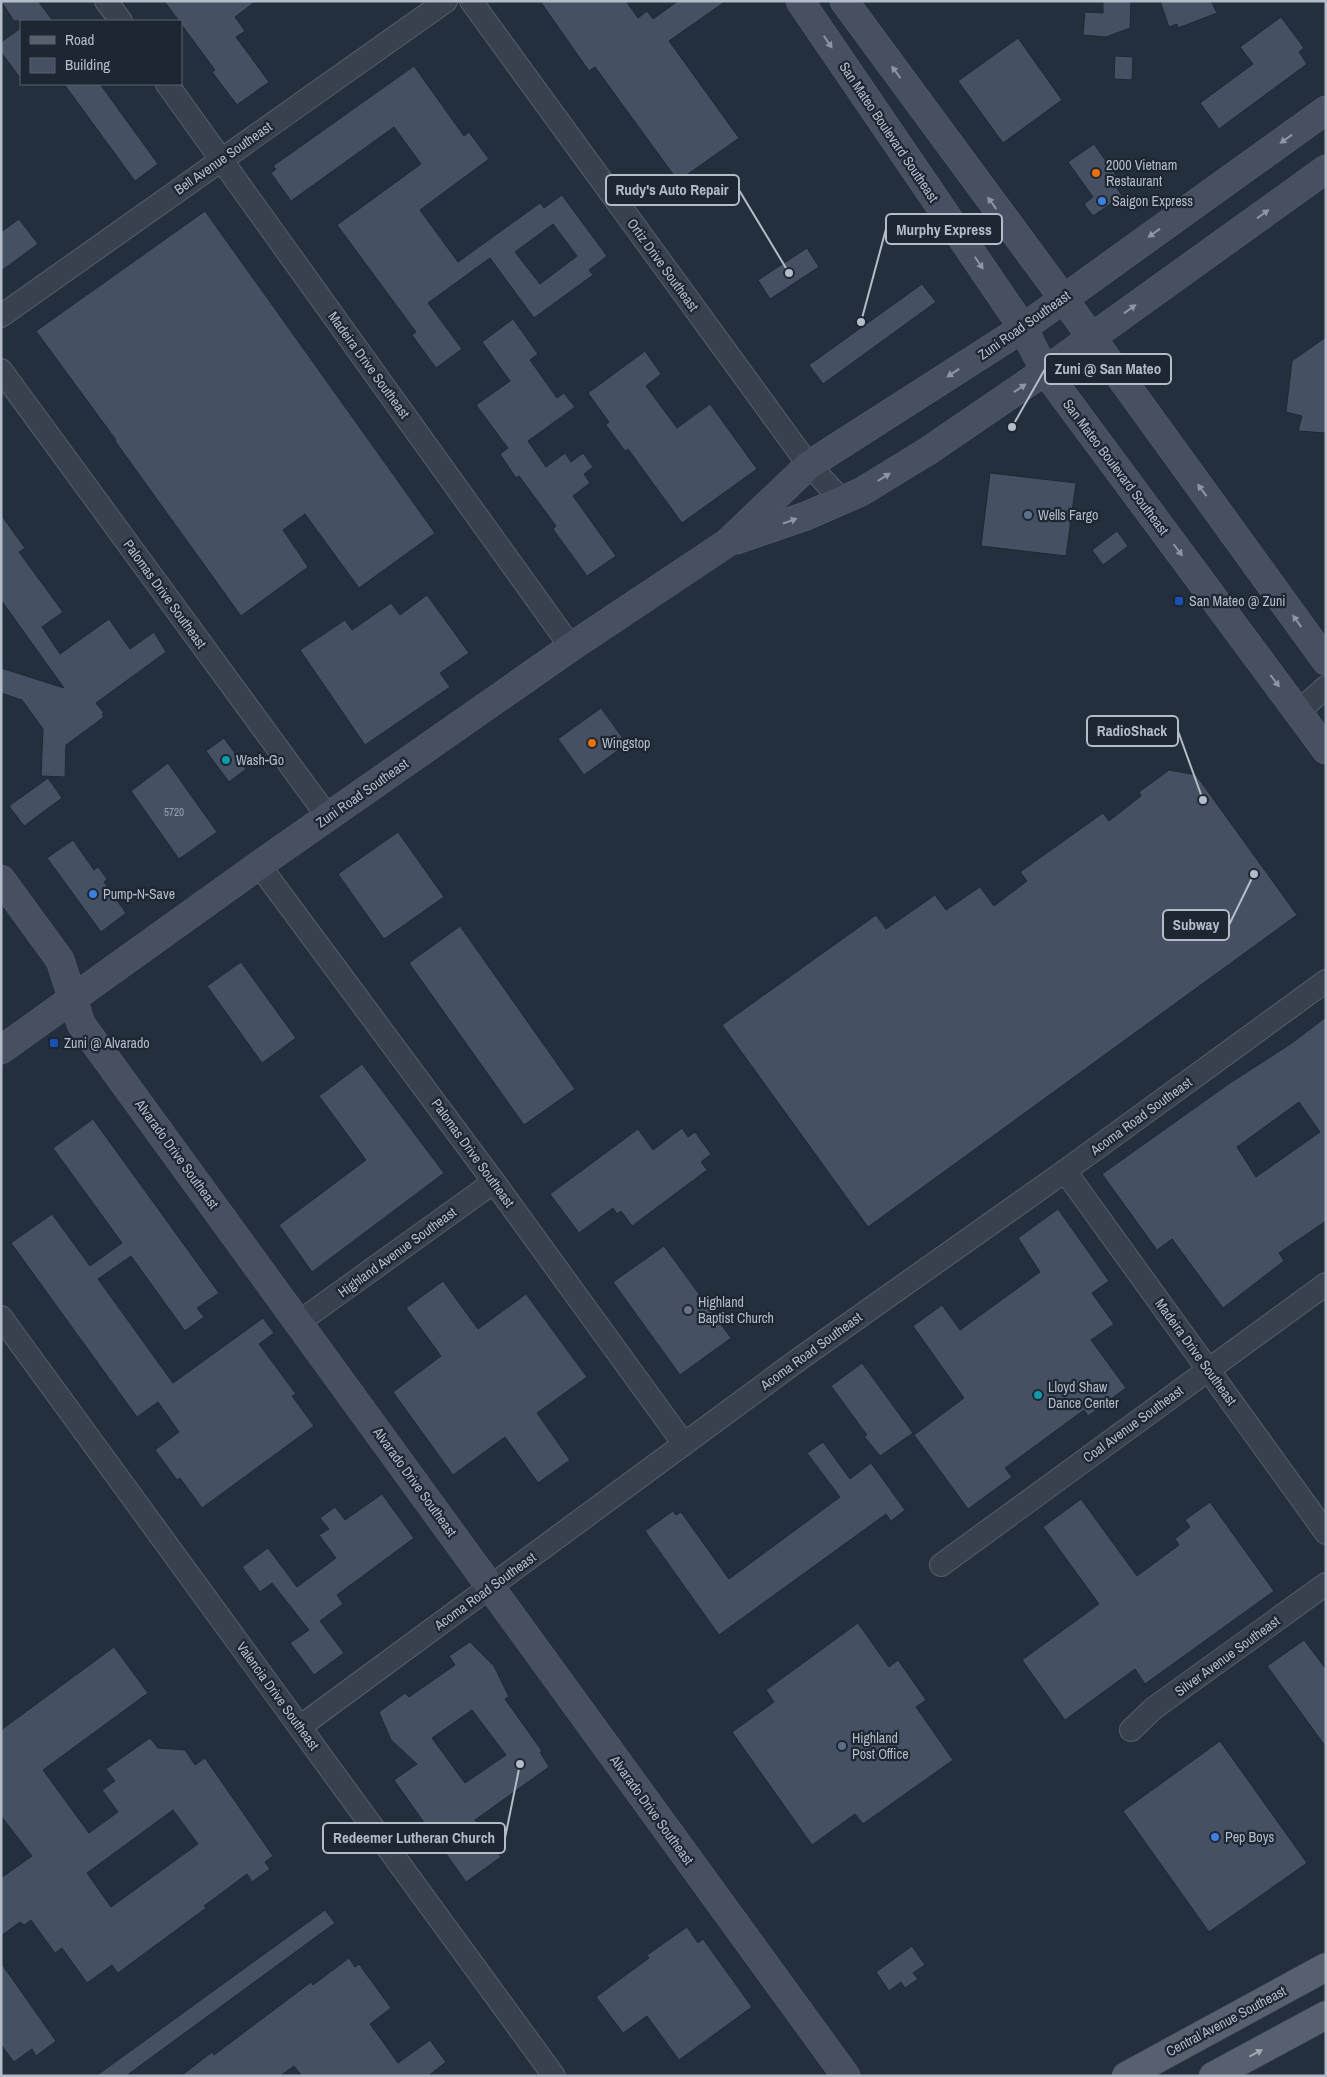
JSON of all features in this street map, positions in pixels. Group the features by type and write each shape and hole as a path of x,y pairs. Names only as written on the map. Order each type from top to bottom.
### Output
{"main road":[{"name":"Central Avenue Southeast","path":"1126,2076 1326,1967"},
{"path":"1213,2076 1326,2015"}],"street":[{"path":"106,1 120,20"},
{"name":"Bell Avenue Southeast","path":"1,316 446,1"},
{"name":"Ortiz Drive Southeast","path":"471,1 809,465 842,500"},
{"name":"San Mateo Boulevard Southeast","path":"800,1 1023,328 1045,371 1326,750"},
{"path":"844,1 1063,298 1326,661"},
{"name":"Madeira Drive Southeast","path":"167,85 222,159 571,647"},
{"name":"Zuni Road Southeast","path":"1,1050 259,864 571,647 728,543 809,465 1023,328 1326,110"},
{"name":"Zuni Road Southeast","path":"728,543 806,516 861,492 928,450 1045,371 1326,169"},
{"name":"Palomas Drive Southeast","path":"1,370 328,817"},
{"path":"1298,712 1326,687"},
{"name":"Palomas Drive Southeast","path":"259,864 494,1182 684,1444"},
{"name":"Alvarado Drive Southeast","path":"1,879 60,960 81,1024 846,2076"},
{"name":"Acoma Road Southeast","path":"301,1726 868,1310 1065,1171 1326,981"},
{"name":"Madeira Drive Southeast","path":"1065,1171 1326,1533"},
{"name":"Highland Avenue Southeast","path":"299,1322 494,1182"},
{"name":"Coal Avenue Southeast","path":"941,1565 1326,1284"},
{"name":"Valencia Drive Southeast","path":"1,1317 301,1726 554,2076"},
{"name":"Silver Avenue Southeast","path":"1130,1730 1154,1708 1326,1584"}],"building":[{"path":"1,1 38,1 52,20 20,20 14,21"},
{"path":"164,1 256,1 235,17 245,31 236,37 269,82 237,105 212,72 215,70 182,25 182,20 178,20"},
{"path":"540,1 626,1 638,18 647,11 653,19 678,1 726,1 669,41 739,138 678,181 595,67 589,71"},
{"path":"1103,1 1131,1 1130,28 1106,37 1083,35 1085,12 1103,13"},
{"path":"1160,1 1211,1 1217,13 1178,28 1177,24 1169,27"},
{"path":"1281,17 1304,48 1299,52 1307,64 1219,129 1200,103 1253,64 1240,47"},
{"path":"20,29 20,78 1,52 1,42"},
{"path":"1018,38 1062,100 1003,143 958,81"},
{"path":"1115,56 1133,57 1132,80 1114,79"},
{"path":"414,66 464,136 469,132 489,159 420,210 458,262 540,203 544,208 562,195 607,256 589,270 593,275 534,318 490,258 428,303 462,349 436,368 412,335 416,332 337,225 421,164 394,127 291,201 271,173 276,169 273,166","holes":["553,224 577,256 540,284 515,252"]},
{"path":"65,85 101,85 158,164 135,181"},
{"path":"1094,144 1120,181 1115,185 1122,196 1093,216 1084,204 1093,197 1068,162"},
{"path":"205,211 435,533 359,588 305,514 283,530 308,567 241,616 36,331"},
{"path":"19,219 38,244 1,271 1,232"},
{"path":"807,248 819,267 770,299 758,280"},
{"path":"922,284 936,302 823,384 809,365"},
{"path":"513,319 538,354 530,360 557,398 564,393 575,407 528,441 546,467 565,453 571,462 583,453 593,467 584,474 590,483 573,496 616,556 587,576 553,529 556,526 519,476 516,478 500,454 508,448 476,405 510,381 482,342"},
{"path":"1326,337 1326,433 1298,431 1302,416 1286,412 1292,361"},
{"path":"645,351 661,374 646,386 677,428 710,404 757,469 682,523 628,449 625,451 606,425 609,422 588,393"},
{"name":"Wells Fargo","path":"990,473 1076,483 1066,556 981,546"},
{"path":"1,515 25,548 19,552 63,612 42,627 60,654 109,619 130,649 154,632 166,652 96,703 104,713 102,714 104,717 66,745 65,777 41,776 43,729 22,700 1,693 1,668 64,688 1,600"},
{"path":"1117,531 1128,546 1103,565 1092,550"},
{"path":"427,595 469,653 440,673 450,687 365,745 300,650 345,620 352,630 391,603 400,615"},
{"path":"601,708 627,744 584,775 558,739"},
{"name":"Wash-Go","path":"224,738 246,769 229,782 206,751"},
{"name":"Pump-N-Save","path":"168,763 217,832 179,859 131,791"},
{"path":"1169,770 1196,775 1297,915 868,1227 722,1025 876,915 886,929 935,895 946,910 980,887 994,906 1027,881 1020,872 1103,813 1109,821 1141,796 1139,792"},
{"path":"48,778 62,798 24,826 9,806"},
{"path":"398,832 444,897 384,939 338,874"},
{"name":"Pump-N-Save","path":"73,840 94,870 98,867 107,879 104,882 126,913 101,932 47,858"},
{"path":"460,926 575,1089 524,1125 409,963"},
{"path":"241,962 296,1038 262,1063 207,986"},
{"path":"1326,1017 1326,1221 1279,1253 1284,1261 1223,1308 1172,1239 1157,1250 1102,1174 1230,1083 1292,1043","holes":["1299,1102 1320,1132 1256,1177 1237,1147"]},
{"path":"362,1064 444,1173 312,1272 279,1225 366,1160 319,1096"},
{"path":"93,1119 219,1293 197,1308 204,1317 185,1331 131,1256 98,1279 173,1383 263,1318 274,1333 259,1344 296,1394 292,1396 314,1426 202,1508 180,1478 177,1480 155,1450 179,1432 158,1402 137,1417 11,1243 52,1214 90,1266 122,1243 53,1148"},
{"path":"682,1128 688,1137 695,1132 711,1154 701,1162 707,1170 632,1226 621,1211 617,1214 613,1208 579,1233 550,1194 638,1129 653,1150"},
{"path":"1058,1209 1109,1281 1092,1293 1114,1324 1091,1340 1126,1388 1088,1416 1084,1410 1005,1468 1012,1477 968,1509 914,1435 964,1398 913,1326 942,1305 960,1330 1040,1272 1018,1238"},
{"path":"664,1246 731,1338 680,1375 613,1282"},
{"path":"443,1281 478,1329 526,1294 587,1377 537,1413 570,1460 538,1483 505,1437 453,1475 393,1392 441,1356 406,1308"},
{"path":"862,1363 913,1433 880,1456 864,1436 867,1435 831,1386"},
{"path":"823,1442 850,1479 871,1463 905,1510 891,1521 886,1514 719,1635 645,1531 673,1511 676,1515 681,1512 729,1579 840,1497 807,1453"},
{"path":"382,1494 414,1538 337,1595 343,1604 320,1621 344,1653 314,1675 290,1643 309,1630 272,1583 260,1592 242,1567 268,1548 297,1587 336,1558 319,1535 329,1529 320,1518 335,1507 345,1520"},
{"path":"1081,1499 1137,1576 1179,1545 1175,1539 1190,1527 1185,1520 1210,1502 1274,1591 1145,1684 1135,1669 1065,1720 1022,1660 1099,1604 1043,1527"},
{"name":"Highland Post Office","path":"858,1623 889,1667 898,1660 926,1700 916,1707 953,1760 863,1824 855,1814 812,1845 732,1732 774,1702 766,1690"},
{"path":"1304,1640 1326,1669 1326,1747 1267,1666"},
{"path":"470,1642 494,1666 509,1697 505,1699 542,1751 540,1752 549,1767 475,1820 501,1857 466,1882 394,1780 417,1764 391,1740 379,1712 405,1693 409,1697 455,1665 449,1656","holes":["472,1710 506,1755 465,1783 432,1738"]},
{"path":"114,1647 148,1693 43,1770 89,1833 118,1812 102,1790 115,1781 106,1769 150,1738 158,1748 185,1750 195,1765 205,1758 273,1856 265,1862 270,1869 252,1882 247,1874 204,1906 206,1908 118,1973 112,1965 87,1983 62,1948 55,1953 31,1920 24,1925 20,1922 1,1936 1,1878 32,1856 1,1816 1,1730","holes":["173,1810 198,1844 111,1907 87,1873"]},
{"name":"Pep Boys","path":"1220,1741 1307,1863 1209,1932 1123,1811"},
{"path":"325,1910 335,1923 126,2076 96,2076"},
{"path":"687,1927 698,1943 703,1939 752,2007 679,2060 647,2016 623,2033 596,1997 649,1958 647,1955"},
{"path":"912,1946 925,1965 913,1973 918,1979 905,1988 901,1982 889,1991 876,1972"},
{"path":"349,1958 355,1967 359,1964 391,2008 370,2024 398,2063 430,2040 446,2062 428,2076 302,2076 294,2066 280,2076 181,2076 212,2052 214,2055 311,1982 313,1985"},
{"path":"1,1963 56,2041 36,2056 32,2049 14,2062 1,2045"}],"place":[{"name":"2000 Vietnam Restaurant","path":"1096,173"},
{"name":"Saigon Express","path":"1102,201"},
{"name":"Rudy's Auto Repair","path":"789,273"},
{"name":"Murphy Express","path":"861,322"},
{"name":"Zuni @ San Mateo","path":"1012,427"},
{"name":"Wells Fargo","path":"1028,515"},
{"name":"San Mateo @ Zuni","path":"1179,601"},
{"name":"Wingstop","path":"592,743"},
{"name":"Wash-Go","path":"226,760"},
{"name":"RadioShack","path":"1203,800"},
{"name":"Subway","path":"1254,874"},
{"name":"Pump-N-Save","path":"93,894"},
{"name":"Zuni @ Alvarado","path":"54,1043"},
{"name":"Highland Baptist Church","path":"688,1310"},
{"name":"Lloyd Shaw Dance Center","path":"1038,1395"},
{"name":"Highland Post Office","path":"842,1746"},
{"name":"Redeemer Lutheran Church","path":"520,1764"},
{"name":"Pep Boys","path":"1215,1837"}]}
